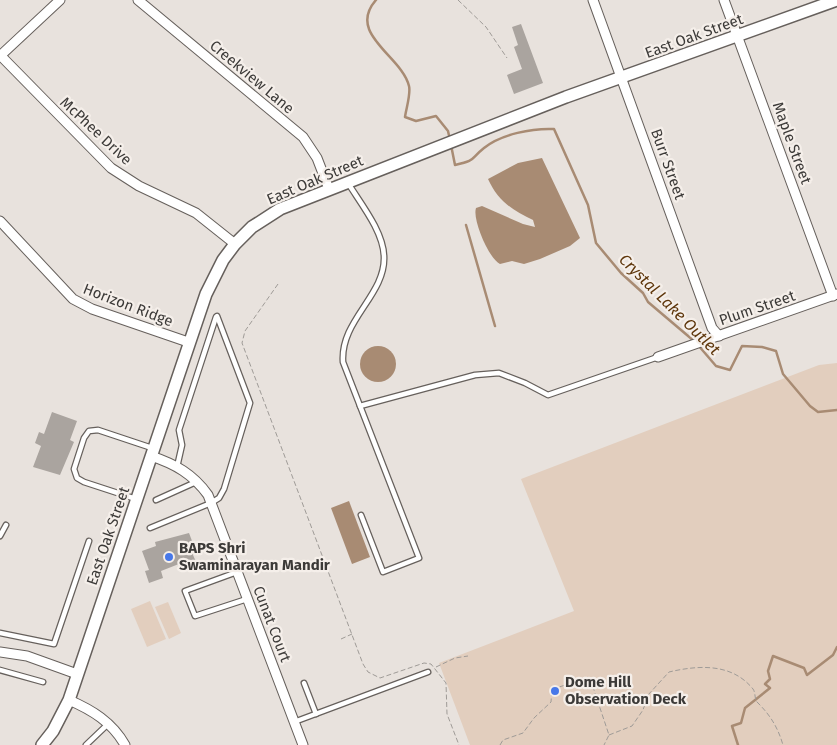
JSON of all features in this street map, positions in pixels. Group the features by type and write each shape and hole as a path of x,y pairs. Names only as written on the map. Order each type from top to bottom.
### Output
{"street":[{"path":"0,55 60,0"},
{"name":"Creekview Lane","path":"138,0 303,137 317,158 329,189"},
{"name":"Burr Street","path":"593,0 712,328 719,336"},
{"name":"Maple Street","path":"724,0 835,295"},
{"name":"East Oak Street","path":"42,745 53,731 69,700 188,342 210,284 235,244 252,227 280,209 430,149 622,77 837,0"},
{"name":"McPhee Drive","path":"0,55 110,168 139,186 196,213 235,244"},
{"name":"Horizon Ridge","path":"0,222 72,299 92,309 188,342"},
{"name":"Plum Street","path":"658,357 835,295"},
{"name":"Cunat Court","path":"152,452 178,467 197,482 212,503 303,745"},
{"path":"0,652 27,656 77,674"},
{"path":"69,700 87,708 108,724 119,735 125,745"}],"lane":[{"path":"348,182 376,229 384,255 382,271 366,303 351,325 342,348 343,362 419,558 383,572 361,514"},
{"path":"150,528 212,503 219,498 224,489 250,403 217,316 179,430 182,445 178,467"},
{"path":"360,406 475,375 499,373 525,383 548,395 658,357"},
{"path":"136,499 77,478 74,469 84,438 89,431 98,430 152,452"},
{"path":"156,500 197,482"},
{"path":"0,536 6,525"},
{"path":"0,633 54,644 89,541"},
{"path":"237,572 185,591 195,616 247,599"},
{"path":"0,670 43,682"},
{"path":"294,722 428,672"},
{"path":"304,682 316,714"},
{"path":"86,745 108,724"}],"path":[{"path":"458,0 486,27 507,58"},
{"path":"278,284 245,331 242,343 363,664 374,676 385,677 424,663 430,664 435,668 446,683 447,714 459,745"},
{"path":"341,639 352,634"},
{"path":"435,668 455,658 468,656"},
{"path":"609,735 630,728 636,721 648,695 669,672 708,667 720,668 741,677 753,689 756,702 770,714 783,745"},
{"path":"500,745 503,740 518,736 528,728 534,718 551,702 552,689 583,680 591,681 594,687 609,735 604,745"}],"shaded area":[{"path":"542,158 580,238 570,246 540,259 524,264 512,261 500,264 491,255 482,238 475,213 476,208 482,206 523,224 535,227 533,220 501,199 488,179 518,163"},
{"path":"378,346 385,347 391,351 395,357 395,371 391,377 385,381 378,382 371,381 365,377 361,371 360,364 361,357 365,351 371,347"},
{"path":"837,363 837,745 470,745 439,663 574,611 521,479 819,365"},
{"path":"349,501 370,557 352,564 331,508"},
{"path":"150,601 166,639 147,647 131,609"},
{"path":"168,602 181,633 169,639 155,607"}],"building":[{"path":"521,24 543,83 514,94 507,75 522,69 514,47 518,45 512,27"},
{"path":"52,412 77,421 70,440 74,442 60,475 33,467 41,446 35,443 39,432 44,434"},
{"name":"BAPS Shri Swaminarayan Mandir","path":"189,533 197,554 193,555 197,564 186,567 184,562 161,571 163,578 149,583 145,571 149,570 142,551 156,546 155,542"}],"waterway":[{"name":"Crystal Lake Outlet","path":"376,0 369,12 368,24 371,34 397,65 409,86 405,117 416,121 436,116 448,131 450,140"},
{"name":"Crystal Lake Outlet","path":"451,145 455,165 470,161 484,148 499,139 527,131 554,129 588,205 596,243 621,273 643,293 648,302 694,341"},
{"path":"466,225 495,326"},
{"name":"Crystal Lake Outlet","path":"698,345 716,366 730,370 742,346 762,347 776,351 783,374 810,406 818,412 837,410"},
{"path":"738,745 732,726 741,723 745,708 770,688 765,684 770,679 768,671 773,656 804,668 807,675 833,655 837,647"}],"place":[{"name":"BAPS Shri Swaminarayan Mandir","path":"169,557"},
{"name":"Dome Hill Observation Deck","path":"555,691"}]}
